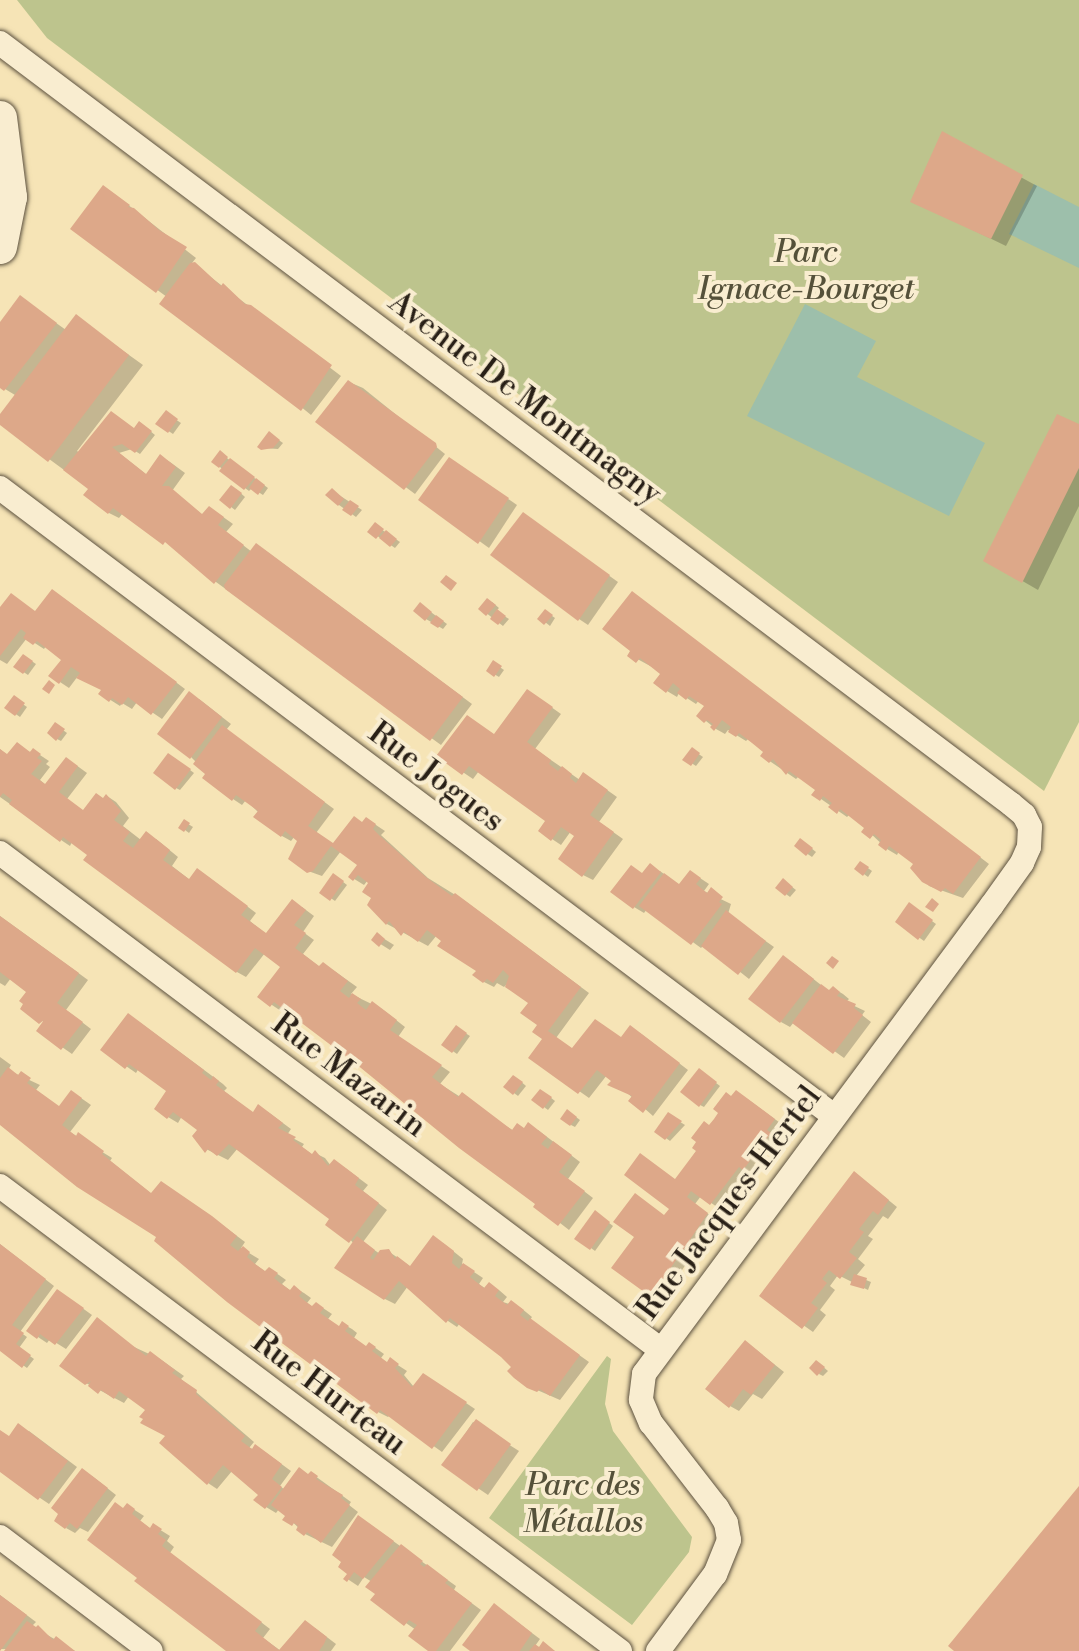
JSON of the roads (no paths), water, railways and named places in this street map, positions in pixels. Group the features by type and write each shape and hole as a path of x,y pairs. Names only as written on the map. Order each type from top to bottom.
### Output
{"street":[{"name":"Avenue De Montmagny","path":"0,43 1011,804"},
{"path":"0,118 10,197 0,247"},
{"name":"Rue Jogues","path":"0,488 834,1116"},
{"name":"Rue Jacques-Hertel","path":"658,1651 715,1574 729,1540 726,1523 717,1508 651,1423 641,1400 644,1374 1022,863 1029,847 1030,827 1024,815 1011,804"},
{"name":"Rue Mazarin","path":"0,853 660,1349"},
{"name":"Rue Hurteau","path":"0,1186 620,1651"},
{"path":"0,1537 151,1651"}],"park label":[{"name":"Parc Ignace-Bourget","path":"806,272"},
{"name":"Parc des Métallos","path":"583,1504"}]}
